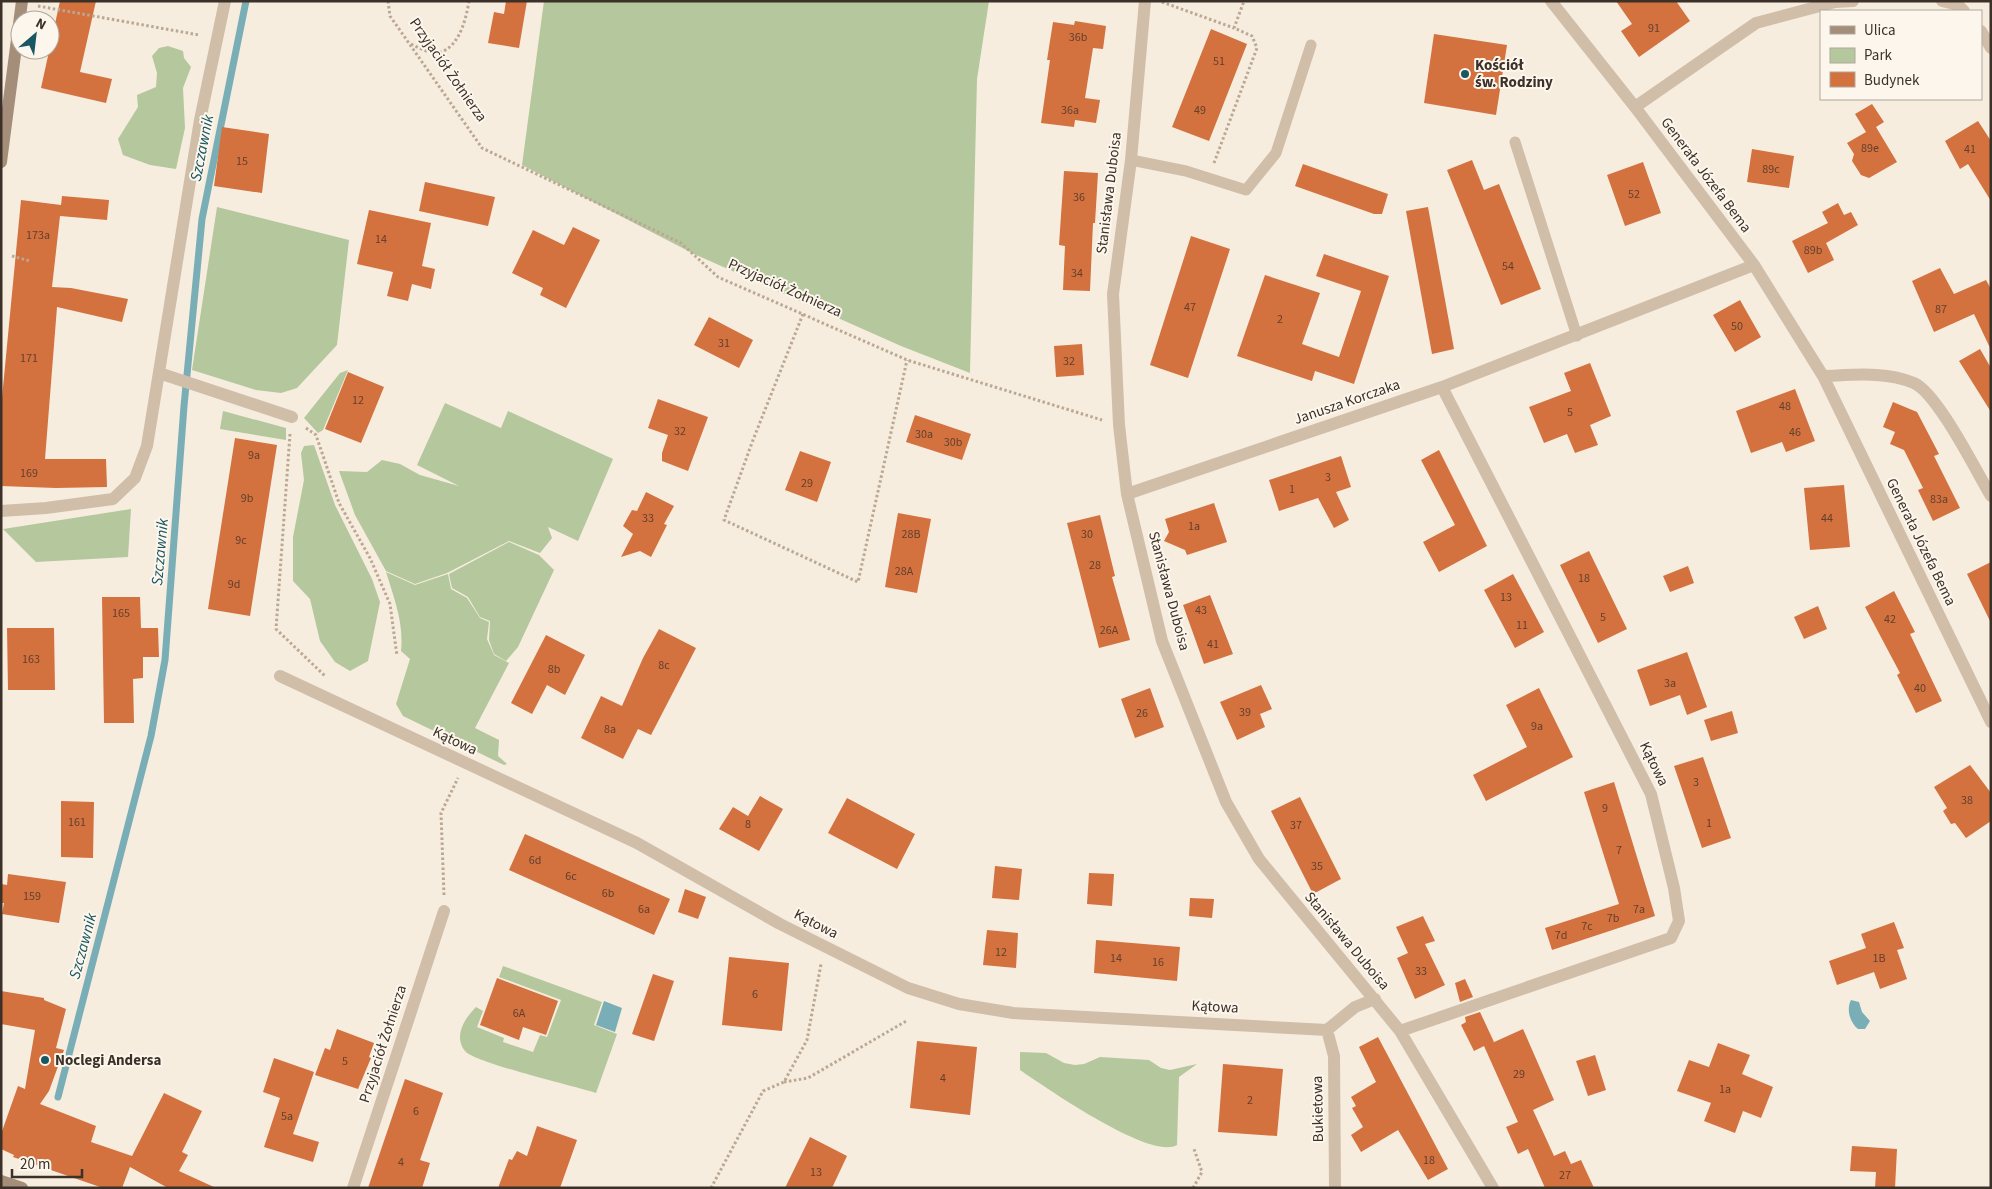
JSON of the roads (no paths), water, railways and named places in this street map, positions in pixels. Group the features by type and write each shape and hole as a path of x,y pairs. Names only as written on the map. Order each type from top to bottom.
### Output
{"street":[{"path":"1,511 46,508 113,499 135,478 147,446 200,120 225,1"},
{"name":"Stanisława Duboisa","path":"1145,1 1131,160 1113,294 1119,425 1127,494 1162,641 1226,802 1258,859 1400,1031 1493,1188"},
{"name":"Generała Józefa Bema","path":"1551,1 1635,107 1754,265 1823,376 1991,722"},
{"path":"1635,107 1756,23 1835,2 1853,1"},
{"path":"1942,1 1958,5 1963,10"},
{"path":"1,162 22,2"},
{"path":"1982,33 1991,48"},
{"name":"Janusza Korczaka","path":"1127,494 1442,387 1577,336 1754,265"},
{"path":"159,373 292,417"},
{"path":"1823,376 1874,374 1914,384 1932,398 1991,496"},
{"name":"Kątowa","path":"1400,1031 1671,938 1679,921 1674,888 1651,794 1442,387"},
{"name":"Kątowa","path":"280,676 637,843 827,948 908,988 959,1004 1014,1013 1327,1030"},
{"name":"Przyjaciół Żołnierza","path":"353,1188 444,911"},
{"path":"1327,1030 1355,1007 1375,1000"},
{"name":"Bukietowa","path":"1327,1030 1334,1056 1335,1188"},
{"path":"1,1181 22,1188"}],"lane":[{"path":"1131,160 1209,178 1246,190 1276,153 1311,45"},
{"path":"1515,142 1577,336"}],"water":[{"path":"1851,1000 1859,1002 1862,1012 1870,1021 1865,1029 1858,1029 1851,1020 1849,1007"},
{"path":"604,1001 622,1008 615,1032 596,1025"}],"waterway":[{"name":"Szczawnik","path":"58,1097 151,736 165,660 184,406 202,219 246,1"}],"place":[{"name":"Kościół św. Rodziny","path":"1465,74"},
{"name":"Noclegi Andersa","path":"45,1060"}]}
